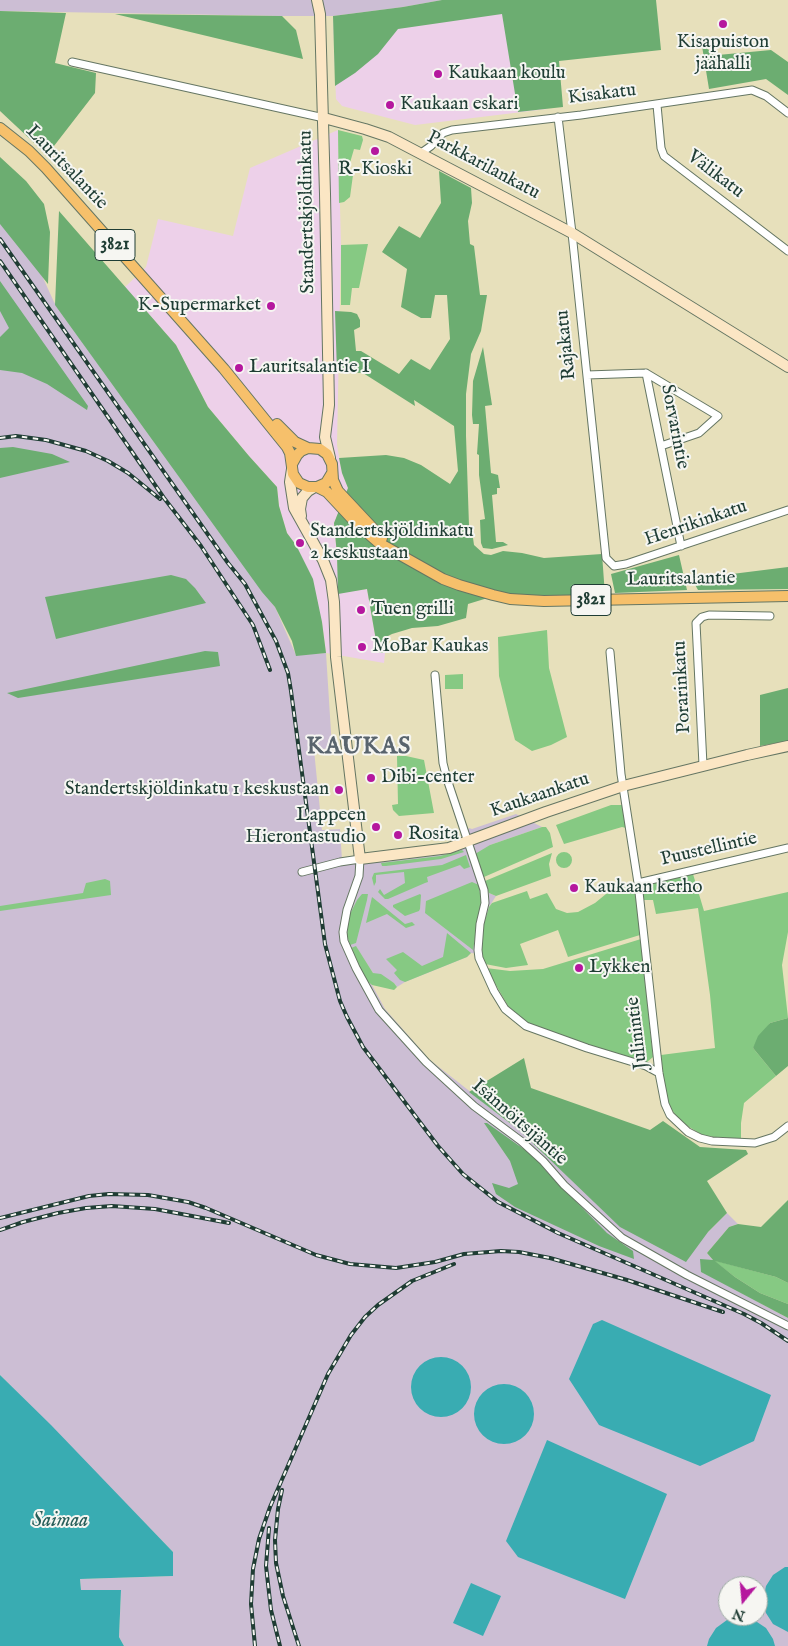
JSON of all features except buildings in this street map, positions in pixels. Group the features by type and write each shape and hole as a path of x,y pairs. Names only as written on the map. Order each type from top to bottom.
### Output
{"main road":[{"name":"Lauritsalantie","path":"0,128 29,151 46,168 224,369 288,446 292,467"},
{"name":"Lauritsalantie","path":"224,369 288,436 300,445 309,448"},
{"path":"309,448 322,450 330,458 332,472 326,483 315,488 299,483 292,467 297,455 301,451 309,448"},
{"name":"Lauritsalantie","path":"332,472 338,491 374,530 403,556"},
{"name":"Lauritsalantie","path":"315,488 327,492 366,532 379,542 443,579 493,595 518,600 544,602 788,596"}],"street":[{"name":"Standertskjöldinkatu","path":"318,0 324,118 328,380 326,445 330,458"},
{"name":"Parkkarilankatu","path":"72,62 324,118 390,137 572,233 788,367"},
{"name":"Kisakatu","path":"421,153 443,134 452,130 657,105 752,90 766,96 788,113"},
{"name":"Välikatu","path":"657,105 661,148 664,156 788,251"},
{"name":"Rajakatu","path":"558,117 572,233 605,554 607,560 614,566"},
{"name":"Sorvarintie","path":"586,376 646,373 680,546"},
{"path":"646,373 718,416 699,433 661,446"},
{"name":"Standertskjöldinkatu","path":"309,448 316,443 326,424"},
{"path":"292,467 290,482 297,514 323,560 331,580 334,602 336,658 360,860"},
{"path":"302,522 300,503 305,494 315,488"},
{"name":"Henrikinkatu","path":"614,566 626,564 788,510"},
{"name":"Porarinkatu","path":"704,765 696,623 702,617 710,615 770,616"},
{"name":"Julinintie","path":"610,652 623,786 638,882 661,1091 670,1114 688,1132 700,1138 719,1142 755,1143 774,1137 788,1126"},
{"path":"435,675 446,779 484,890 485,904 478,950 479,958 494,991 505,1009 520,1022 531,1028 646,1066 659,1073"},
{"name":"Kaukaankatu","path":"302,872 340,862 449,848 623,786 788,746"},
{"name":"Puustellintie","path":"638,882 788,848"},
{"name":"Isännöitsijäntie","path":"360,860 359,876 344,921 344,941 356,968 379,1010 403,1037 426,1062 474,1106 521,1141 543,1161 564,1184 622,1238 687,1275 788,1326"},
{"path":"646,1066 657,1057"}],"shaded area":[{"path":"0,0 442,0 333,16 282,16 0,11"},
{"name":"Kaukaan koulu","path":"442,0 531,0 547,109 415,125 342,106 336,99 333,16"},
{"path":"338,130 341,245 337,445 342,473 348,488 334,523 339,593 367,589 378,652 385,653 384,663 326,653 322,622 296,545 287,533 279,506 277,487 208,407 176,345 125,287 146,267 158,219 233,236 250,168"},
{"path":"0,219 33,256 54,302 275,607 296,655 326,653 332,748 314,750 322,830 340,829 342,860 449,844 461,839 469,828 472,829 516,814 542,827 490,845 481,876 484,877 489,893 496,896 489,907 481,954 471,953 467,957 397,987 394,983 373,973 356,947 351,948 367,981 372,985 385,1009 430,1060 519,1130 708,1232 727,1213 738,1224 729,1227 707,1253 713,1260 701,1271 788,1318 788,1646 124,1646 119,1637 121,1591 81,1590 80,1579 173,1576 173,1552 0,1375"}],"green space":[{"path":"442,0 656,0 661,50 559,61 563,107 518,112 502,14 398,29 378,54 355,73 335,86 333,16"},
{"path":"0,11 66,13 55,63 96,73 95,93 47,155 0,111"},
{"path":"115,14 282,16 296,30 303,59"},
{"path":"702,46 718,55 771,50 788,62 788,95 766,79 709,89"},
{"path":"338,130 362,136 363,140 360,150 354,149 347,173 353,175 350,197 344,202 339,203"},
{"path":"0,157 26,181 44,204 50,232 48,284 0,224"},
{"path":"439,171 471,188 472,203 468,221 470,244 474,246 480,295 487,295 481,331 471,354 466,394 469,526 467,535 473,538 474,545 484,554 491,555 503,551 544,558 602,554 605,595 532,596 504,593 468,604 466,618 438,626 412,628 384,638 385,653 378,652 367,589 338,594 334,523 348,488 339,458 386,455 404,458 421,465 450,484 458,471 454,426 414,400 415,406 363,373 337,372 335,311 357,314 360,320 360,327 354,330 356,351 361,351 399,374 411,359 430,370 450,339 447,295 435,295 431,318 421,318 401,307 407,269 382,252 399,226 420,238 441,203"},
{"path":"59,211 176,345 208,407 277,487 279,506 287,533 296,545 313,579 326,653 296,656 292,641 275,607 262,592 55,305"},
{"path":"368,244 359,288 352,288 350,305 341,305 341,245"},
{"path":"0,281 88,406 87,410 47,384 22,373 0,370 0,337 9,328 0,311"},
{"path":"483,347 492,405 485,406 491,473 498,475 500,488 497,488 497,494 492,495 496,542 503,542 508,545 492,549 483,548 481,543 480,520 485,519 479,475 479,455 477,454 479,424 473,424 472,415 473,381"},
{"path":"13,447 52,454 70,462 0,478 0,448"},
{"path":"679,555 687,590 615,593 611,574"},
{"path":"788,567 788,589 698,590 692,579"},
{"path":"171,575 186,579 206,603 56,639 45,597"},
{"path":"547,630 549,668 567,737 532,751 515,740 499,676 498,637"},
{"path":"205,651 218,652 220,666 18,698 7,693"},
{"path":"463,674 463,689 445,689 445,675"},
{"path":"788,688 788,741 760,746 760,695"},
{"path":"397,756 424,760 434,813 399,816 393,810 392,805 398,804"},
{"path":"611,805 623,805 626,828 622,827 564,844 556,825"},
{"path":"546,827 550,833 553,847 484,877 482,876 475,854 490,845"},
{"path":"462,850 464,852 441,859 386,866 382,866 381,863 440,856"},
{"path":"564,852 572,860 564,868 556,860"},
{"path":"552,853 549,864 551,876 496,896 489,893 485,881"},
{"path":"466,855 470,867 464,869 460,865 427,877 428,882 388,899 385,899 378,892 380,889 384,895 405,883 404,872 376,875 374,886 372,878 374,873 442,865"},
{"path":"693,874 704,911 788,892 788,932 782,965 788,1018 770,1023 753,1048 776,1076 744,1103 741,1139 704,1136 681,1122 666,1102 661,1055 715,1048 710,995 698,908 656,914 653,900 643,900 642,887 644,884"},
{"path":"105,879 110,881 111,895 0,911 0,906 83,893 86,883"},
{"path":"472,882 479,885 481,902 473,950 425,913 426,901"},
{"path":"635,883 640,935 568,957 558,930 520,944 528,965 506,968 485,964 481,954 483,927 492,903 527,891 530,899 547,893 556,909 567,913 578,912 595,903 606,894"},
{"path":"362,894 368,894 367,900 356,943 350,945 347,935 349,916"},
{"path":"420,894 419,911 405,916 393,907 393,905"},
{"path":"372,897 405,924 412,922 415,925 406,928 387,914 366,923"},
{"path":"447,933 471,953 467,957 405,982 400,980 394,973 397,970 386,959 403,952 422,966 443,957"},
{"path":"641,939 653,1057 647,1062 640,1063 520,1020 511,1011 486,968 510,971 543,969"},
{"path":"356,946 373,973 381,974 394,983 397,987 394,990 372,985 367,981 351,948"},
{"path":"788,1018 788,1066 776,1076 753,1048 758,1036 770,1023"},
{"path":"524,1058 531,1088 650,1130 663,1121 700,1147 746,1150 748,1154 707,1181 727,1213 708,1232 686,1262 620,1227 519,1130 469,1092"},
{"path":"484,1123 487,1123 535,1157 546,1171 607,1233 633,1251 634,1259 599,1246 515,1207 496,1194 492,1183 509,1188 518,1184 510,1161"},
{"path":"788,1200 788,1283 776,1277 715,1261 760,1293 788,1304 788,1318 701,1272 700,1259 713,1260 707,1253 729,1227 738,1224 761,1227"},
{"path":"713,1260 776,1277 788,1283 788,1304 760,1293"}],"water":[{"path":"602,1320 771,1395 754,1441 700,1466 599,1425 569,1379 593,1324"},
{"path":"441,1357 458,1362 466,1370 471,1387 466,1404 458,1412 441,1417 424,1412 416,1404 411,1387 416,1370 424,1362"},
{"name":"Saimaa","path":"0,1375 51,1425 173,1552 173,1576 80,1579 81,1590 121,1590 119,1637 124,1646 0,1646"},
{"path":"504,1384 521,1389 529,1397 534,1414 529,1431 521,1439 504,1444 487,1439 479,1431 474,1414 479,1397 487,1389"},
{"path":"547,1440 667,1494 625,1599 518,1557 506,1541"},
{"path":"788,1567 788,1632 773,1624 768,1616 768,1583 773,1575"},
{"path":"471,1583 501,1596 483,1636 453,1623"},
{"path":"719,1626 763,1626 773,1639 775,1646 707,1646"}],"railway":[{"path":"0,239 228,563 245,584 276,641 288,673 291,691 325,944 340,1001 363,1047 438,1146 463,1174 498,1202 558,1233 744,1314 788,1341"},
{"path":"0,261 164,498 201,546 253,625 270,670"},
{"path":"0,438 16,436 46,440 86,451 128,473 160,499"},
{"path":"0,1218 89,1196 109,1194 148,1195 188,1202 206,1208 316,1255 350,1264 396,1268 435,1262 464,1254 501,1251 519,1252 550,1258 627,1280 723,1312"},
{"path":"0,1230 58,1213 112,1206 155,1209 229,1223"},
{"path":"255,1646 251,1604 253,1569 259,1539 270,1507 328,1374 351,1335 365,1317 378,1305 412,1281 454,1264"},
{"path":"282,1490 275,1540 276,1563 283,1596 299,1646"},
{"path":"269,1528 266,1566 271,1610 280,1646"}],"place":[{"name":"Kisapuiston jäähalli","path":"723,24"},
{"name":"Kaukaan koulu","path":"438,74"},
{"name":"Kaukaan eskari","path":"390,105"},
{"name":"R-Kioski","path":"375,151"},
{"name":"K-Supermarket","path":"271,306"},
{"name":"Lauritsalantie I","path":"239,368"},
{"name":"Standertskjöldinkatu 2 keskustaan","path":"300,543"},
{"name":"Tuen grilli","path":"361,610"},
{"name":"MoBar Kaukas","path":"362,647"},
{"name":"Dibi-center","path":"371,778"},
{"name":"Standertskjöldinkatu 1 keskustaan","path":"339,790"},
{"name":"Lappeen Hierontastudio","path":"376,827"},
{"name":"Rosita","path":"398,835"},
{"name":"Kaukaan kerho","path":"574,888"},
{"name":"Lykken","path":"579,968"}],"district":[{"name":"KAUKAS","path":"359,748"}]}
